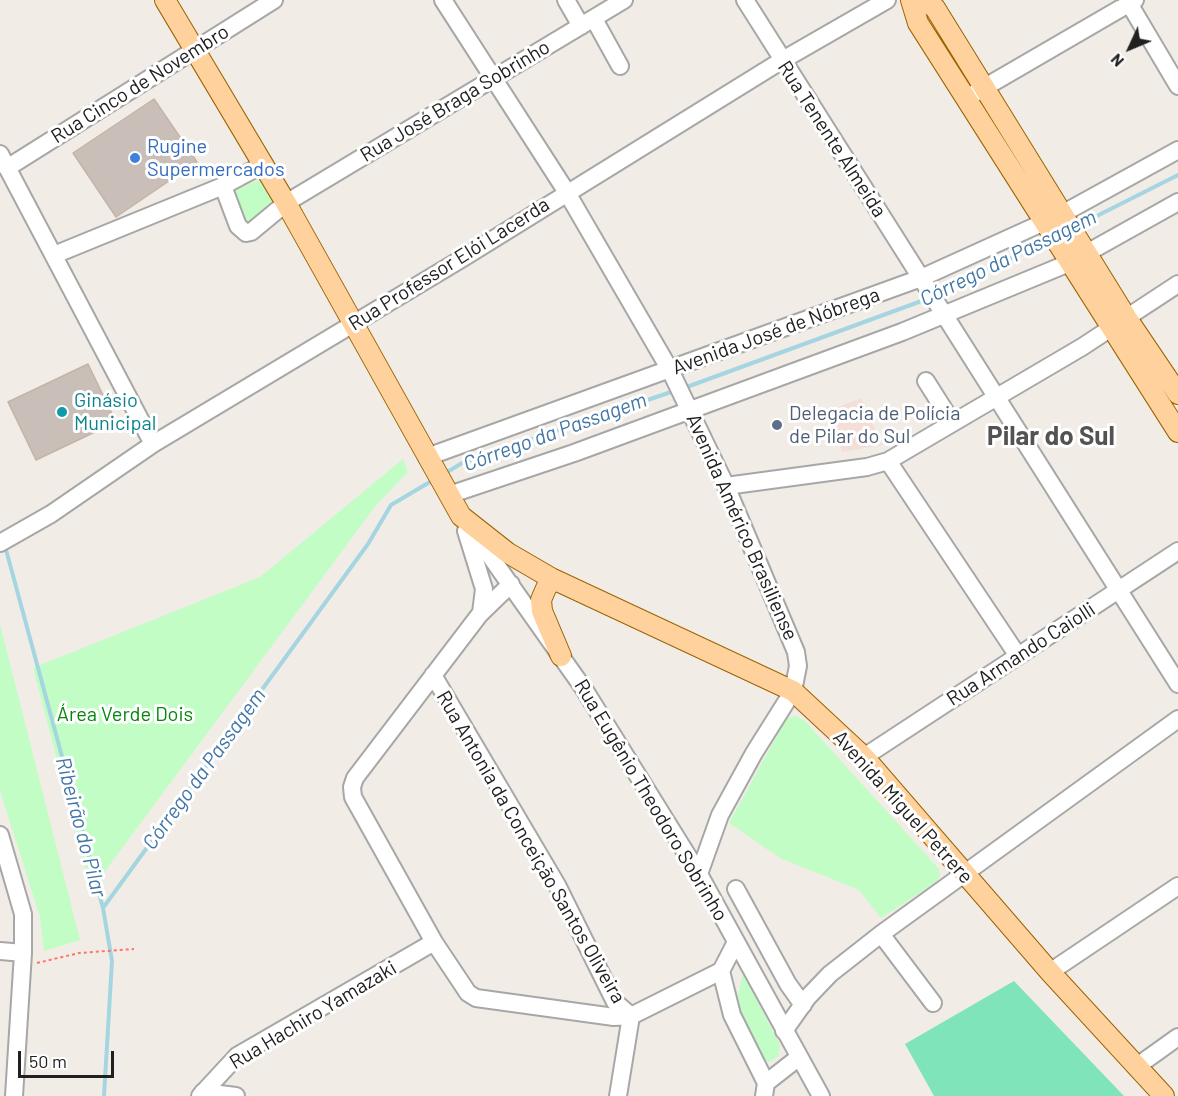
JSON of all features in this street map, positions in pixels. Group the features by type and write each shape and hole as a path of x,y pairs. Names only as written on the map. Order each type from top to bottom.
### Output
{"main road":[{"name":"Avenida Miguel Petrere","path":"165,0 264,164 461,516 508,554 555,580 793,691 864,758 1050,972 1164,1096"},
{"path":"910,0 918,23 974,93 1065,218 1073,251"},
{"path":"923,0 935,8 974,93 1046,226 1073,251 1118,322 1178,432"},
{"path":"1118,322 1178,394"},
{"path":"555,580 547,586 541,600 542,611 561,656"}],"street":[{"name":"Rua Cinco de Novembro","path":"4,161 195,50 274,0"},
{"path":"443,0 566,191 673,375"},
{"path":"566,0 588,22 620,66"},
{"name":"Rua José Braga Sobrinho","path":"224,186 238,226 246,233 251,232 286,203 624,0"},
{"name":"Rua Tenente Almeida","path":"745,0 781,61 1178,684"},
{"name":"Rua Professor Elói Lacerda","path":"7,539 51,514 153,444 463,258 566,191 887,0"},
{"path":"974,93 1130,1 1178,86"},
{"name":"Avenida José de Nóbrega","path":"430,462 923,282 1065,218 1178,150"},
{"path":"4,161 153,444"},
{"path":"54,255 224,186 264,164"},
{"path":"447,492 574,453 687,404 852,351 1178,202"},
{"path":"726,486 867,467 888,461 995,396 1082,347 1178,284"},
{"name":"Avenida Américo Brasiliense","path":"673,375 726,486 796,652 798,666 793,691"},
{"path":"926,381 952,422"},
{"path":"888,461 1018,656"},
{"path":"461,516 484,590 480,614"},
{"name":"Rua Eugênio Theodoro Sobrinho","path":"461,516 561,656 699,874 798,1058 821,1096"},
{"name":"Rua Armando Caiolli","path":"864,758 1178,551"},
{"path":"511,584 480,614 355,778 352,787 353,797 434,942 468,993 476,998 614,1017 631,1016 721,970 736,942"},
{"name":"Rua Antonia da Conceição Santos Oliveira","path":"434,675 557,885 615,1002 631,1016"},
{"path":"699,874 720,815 754,753 793,691"},
{"path":"784,1031 802,1005 830,974 881,934 1178,719"},
{"path":"0,835 22,914 23,960 8,1076 14,1096"},
{"path":"1050,972 1178,886"},
{"path":"736,889 802,1005"},
{"path":"881,934 933,1004"},
{"name":"Rua Hachiro Yamazaki","path":"201,1094 237,1056 434,942"},
{"path":"0,951 23,960"},
{"path":"721,970 732,1015 765,1089 798,1058"},
{"path":"618,1096 631,1016"},
{"path":"1136,1067 1178,1037"},
{"path":"201,1094 236,1096"}],"path":[{"path":"23,960 134,949"}],"shaded area":[{"path":"861,398 882,445 842,452 828,411"}],"green space":[{"path":"263,178 280,207 252,224 244,224 234,191"},
{"name":"Área Verde Dois","path":"403,459 408,472 377,504 91,890 33,668 260,577"},
{"path":"0,624 80,940 44,951 40,917 0,791"},
{"path":"796,716 804,720 939,869 940,876 935,883 881,918 859,890 780,858 729,823 786,719"},
{"path":"743,974 780,1045 779,1056 769,1062 760,1057 736,1002"},
{"path":"1014,981 1124,1096 934,1096 905,1044"}],"building":[{"name":"Rugine Supermercados","path":"154,99 197,162 116,217 73,153"},
{"name":"Ginásio Municipal","path":"88,364 116,422 36,460 8,402"}],"waterway":[{"name":"Córrego da Passagem","path":"1077,226 1178,175"},
{"name":"Córrego da Passagem","path":"937,294 1049,240"},
{"name":"Córrego da Passagem","path":"684,388 927,299"},
{"name":"Córrego da Passagem","path":"444,474 462,463 674,391"},
{"name":"Córrego da Passagem","path":"103,908 368,544 391,505 435,479"},
{"name":"Ribeirão do Pilar","path":"5,546 103,908 112,961 104,1096"}],"place":[{"name":"Rugine Supermercados","path":"135,158"},
{"name":"Ginásio Municipal","path":"62,412"},
{"name":"Delegacia de Polícia de Pilar do Sul","path":"777,425"}],"district":[{"name":"Pilar do Sul","path":"1051,436"}]}
